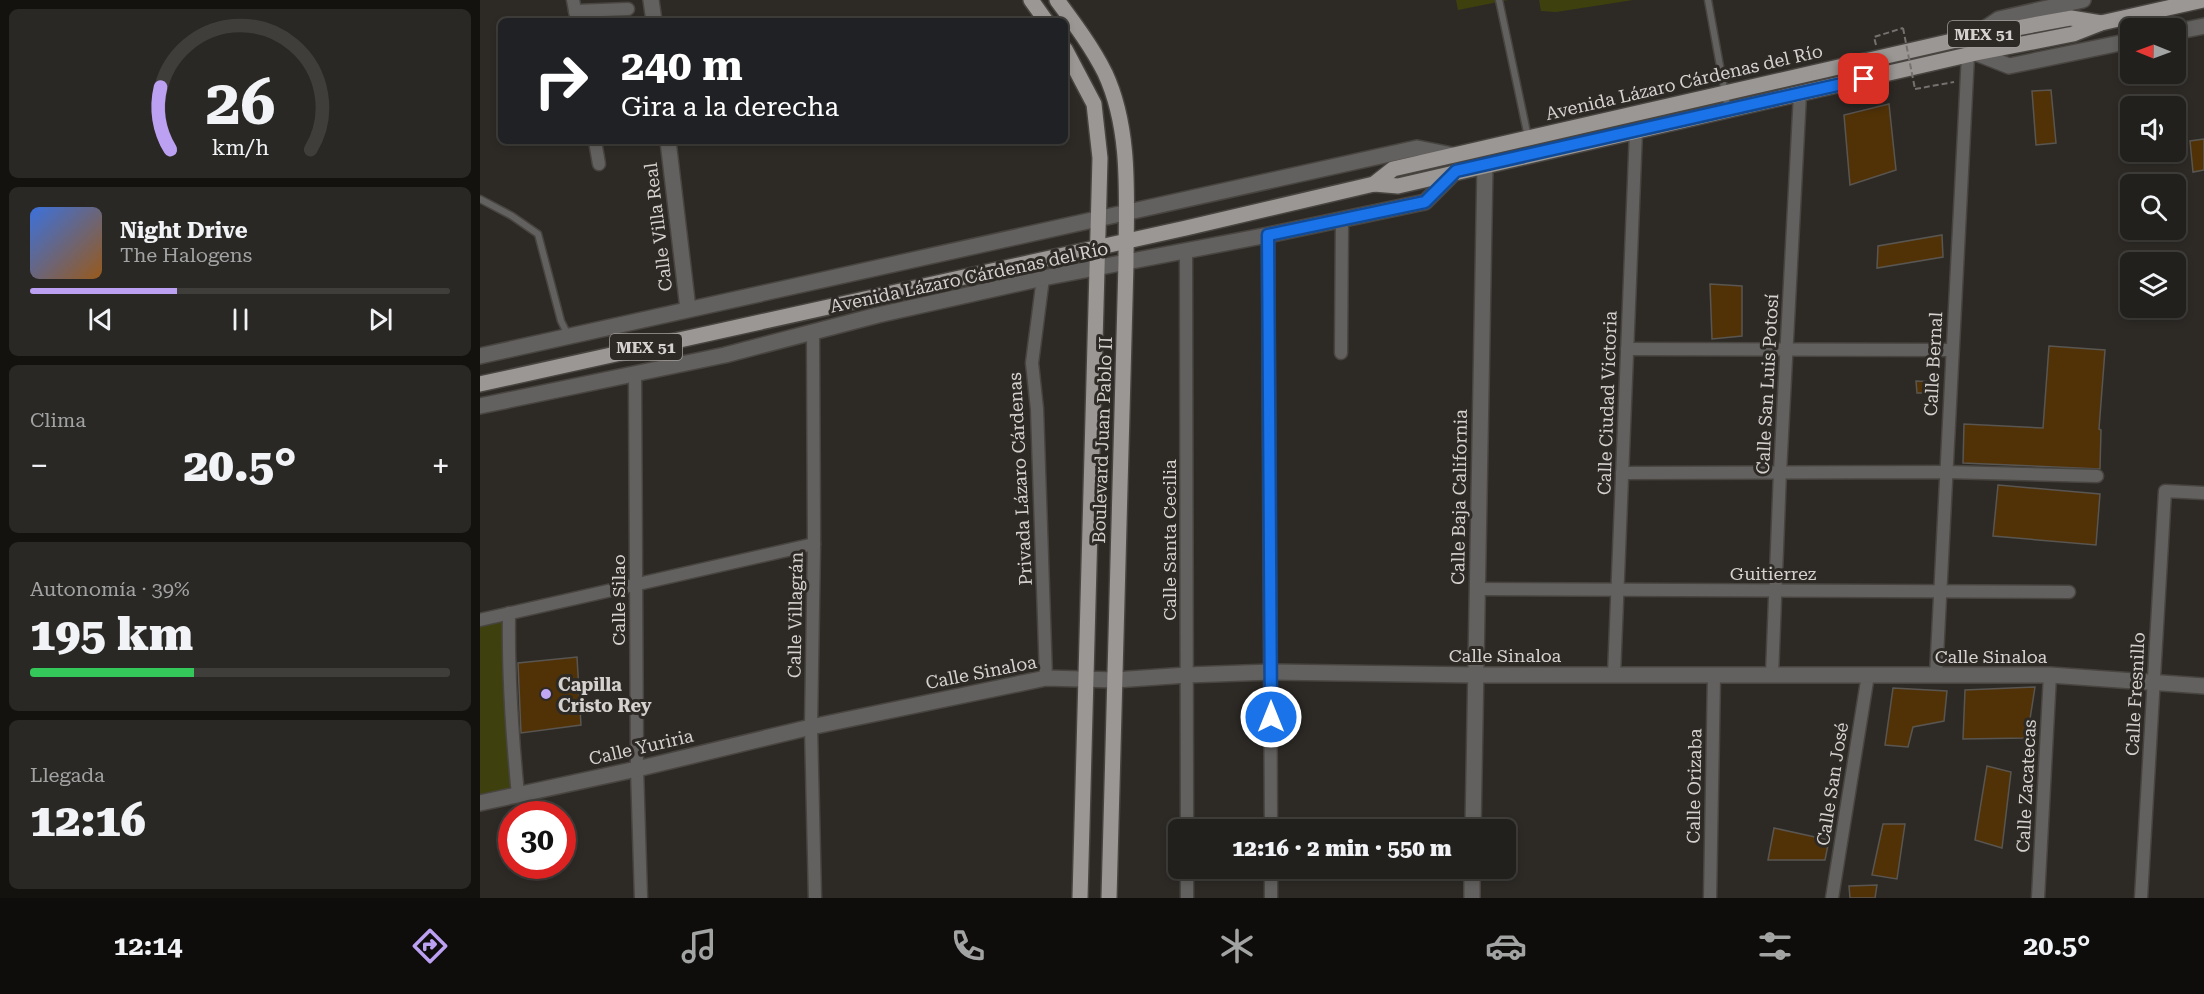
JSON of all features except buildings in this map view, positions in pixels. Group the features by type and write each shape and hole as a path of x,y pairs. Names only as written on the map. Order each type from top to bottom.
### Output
{"main road":[{"path":"1031,0 1044,18"},
{"name":"Boulevard Juan Pablo II","path":"1057,0 1089,45 1105,74 1120,118 1125,164 1126,263 1109,898"},
{"name":"Avenida Lázaro Cárdenas del Río","path":"480,384 1374,184 1398,186 1972,54 2073,34 2101,23 2203,0"},
{"name":"Avenida Lázaro Cárdenas del Río","path":"1374,184 1393,169 1974,36 2071,18 2101,23"},
{"name":"Boulevard Juan Pablo II","path":"1068,55 1094,104 1100,158 1080,898"}],"street":[{"path":"651,0 654,18"},
{"path":"1974,36 1999,19 2083,0"},
{"path":"575,11 628,9"},
{"path":"2186,30 2204,26"},
{"path":"1972,54 2009,66 2120,43"},
{"name":"Calle Bernal","path":"1936,675 1966,79 1972,54"},
{"name":"Calle San Luis Potosí","path":"1772,675 1800,94"},
{"name":"Calle Ciudad Victoria","path":"1614,675 1636,131"},
{"path":"596,144 599,164"},
{"name":"Calle Villa Real","path":"668,144 688,309"},
{"name":"Avenida Lázaro Cárdenas del Río","path":"480,356 1417,148 1452,155"},
{"name":"Calle Baja California","path":"1473,819 1485,165"},
{"name":"Avenida Lázaro Cárdenas del Río","path":"480,406 725,355 878,315 1043,278 1425,202 1456,171"},
{"path":"1341,353 1342,220"},
{"path":"1268,235 1271,819"},
{"name":"Calle Santa Cecilia","path":"1186,251 1187,819"},
{"name":"Privada Lázaro Cárdenas","path":"1043,278 1032,363 1037,409 1046,678"},
{"name":"Calle Villagrán","path":"813,332 814,544 811,727 815,898"},
{"path":"1627,349 1952,350"},
{"name":"Calle Silao","path":"635,375 637,769 641,898"},
{"path":"1622,473 1946,472 2097,476"},
{"name":"Calle Fresnillo","path":"2141,898 2165,491 2204,493"},
{"path":"480,620 814,544"},
{"name":"Guitierrez","path":"1477,589 2069,592"},
{"path":"509,613 512,723 518,795"},
{"name":"Calle Sinaloa","path":"811,727 1046,678 1115,680 1272,672 1475,675 2050,675 2204,686"},
{"name":"Calle Orizaba","path":"1710,898 1714,675"},
{"name":"Calle San José","path":"1832,898 1868,675"},
{"name":"Calle Zacatecas","path":"2038,898 2050,675"},
{"name":"Calle Yuriria","path":"480,803 637,769 811,727"},
{"path":"1187,879 1187,898"},
{"path":"1271,879 1271,898"},
{"path":"1472,879 1472,898"}],"lane":[{"path":"1499,0 1528,138"},
{"path":"1708,0 1728,110"},
{"path":"480,200 512,216 537,234 561,321 568,336"}],"path":[{"path":"1874,37 1903,28 1915,89 1966,79"}],"shaded area":[{"path":"1456,0 1508,0 1458,10"},
{"path":"1539,0 1633,0 1556,12 1541,11"},
{"path":"509,613 518,795 480,803 480,620"}],"place":[{"name":"Capilla Cristo Rey","path":"546,694"}],"route":[{"path":"1271,717 1268,235 1425,202 1456,171 1864,79"}]}
